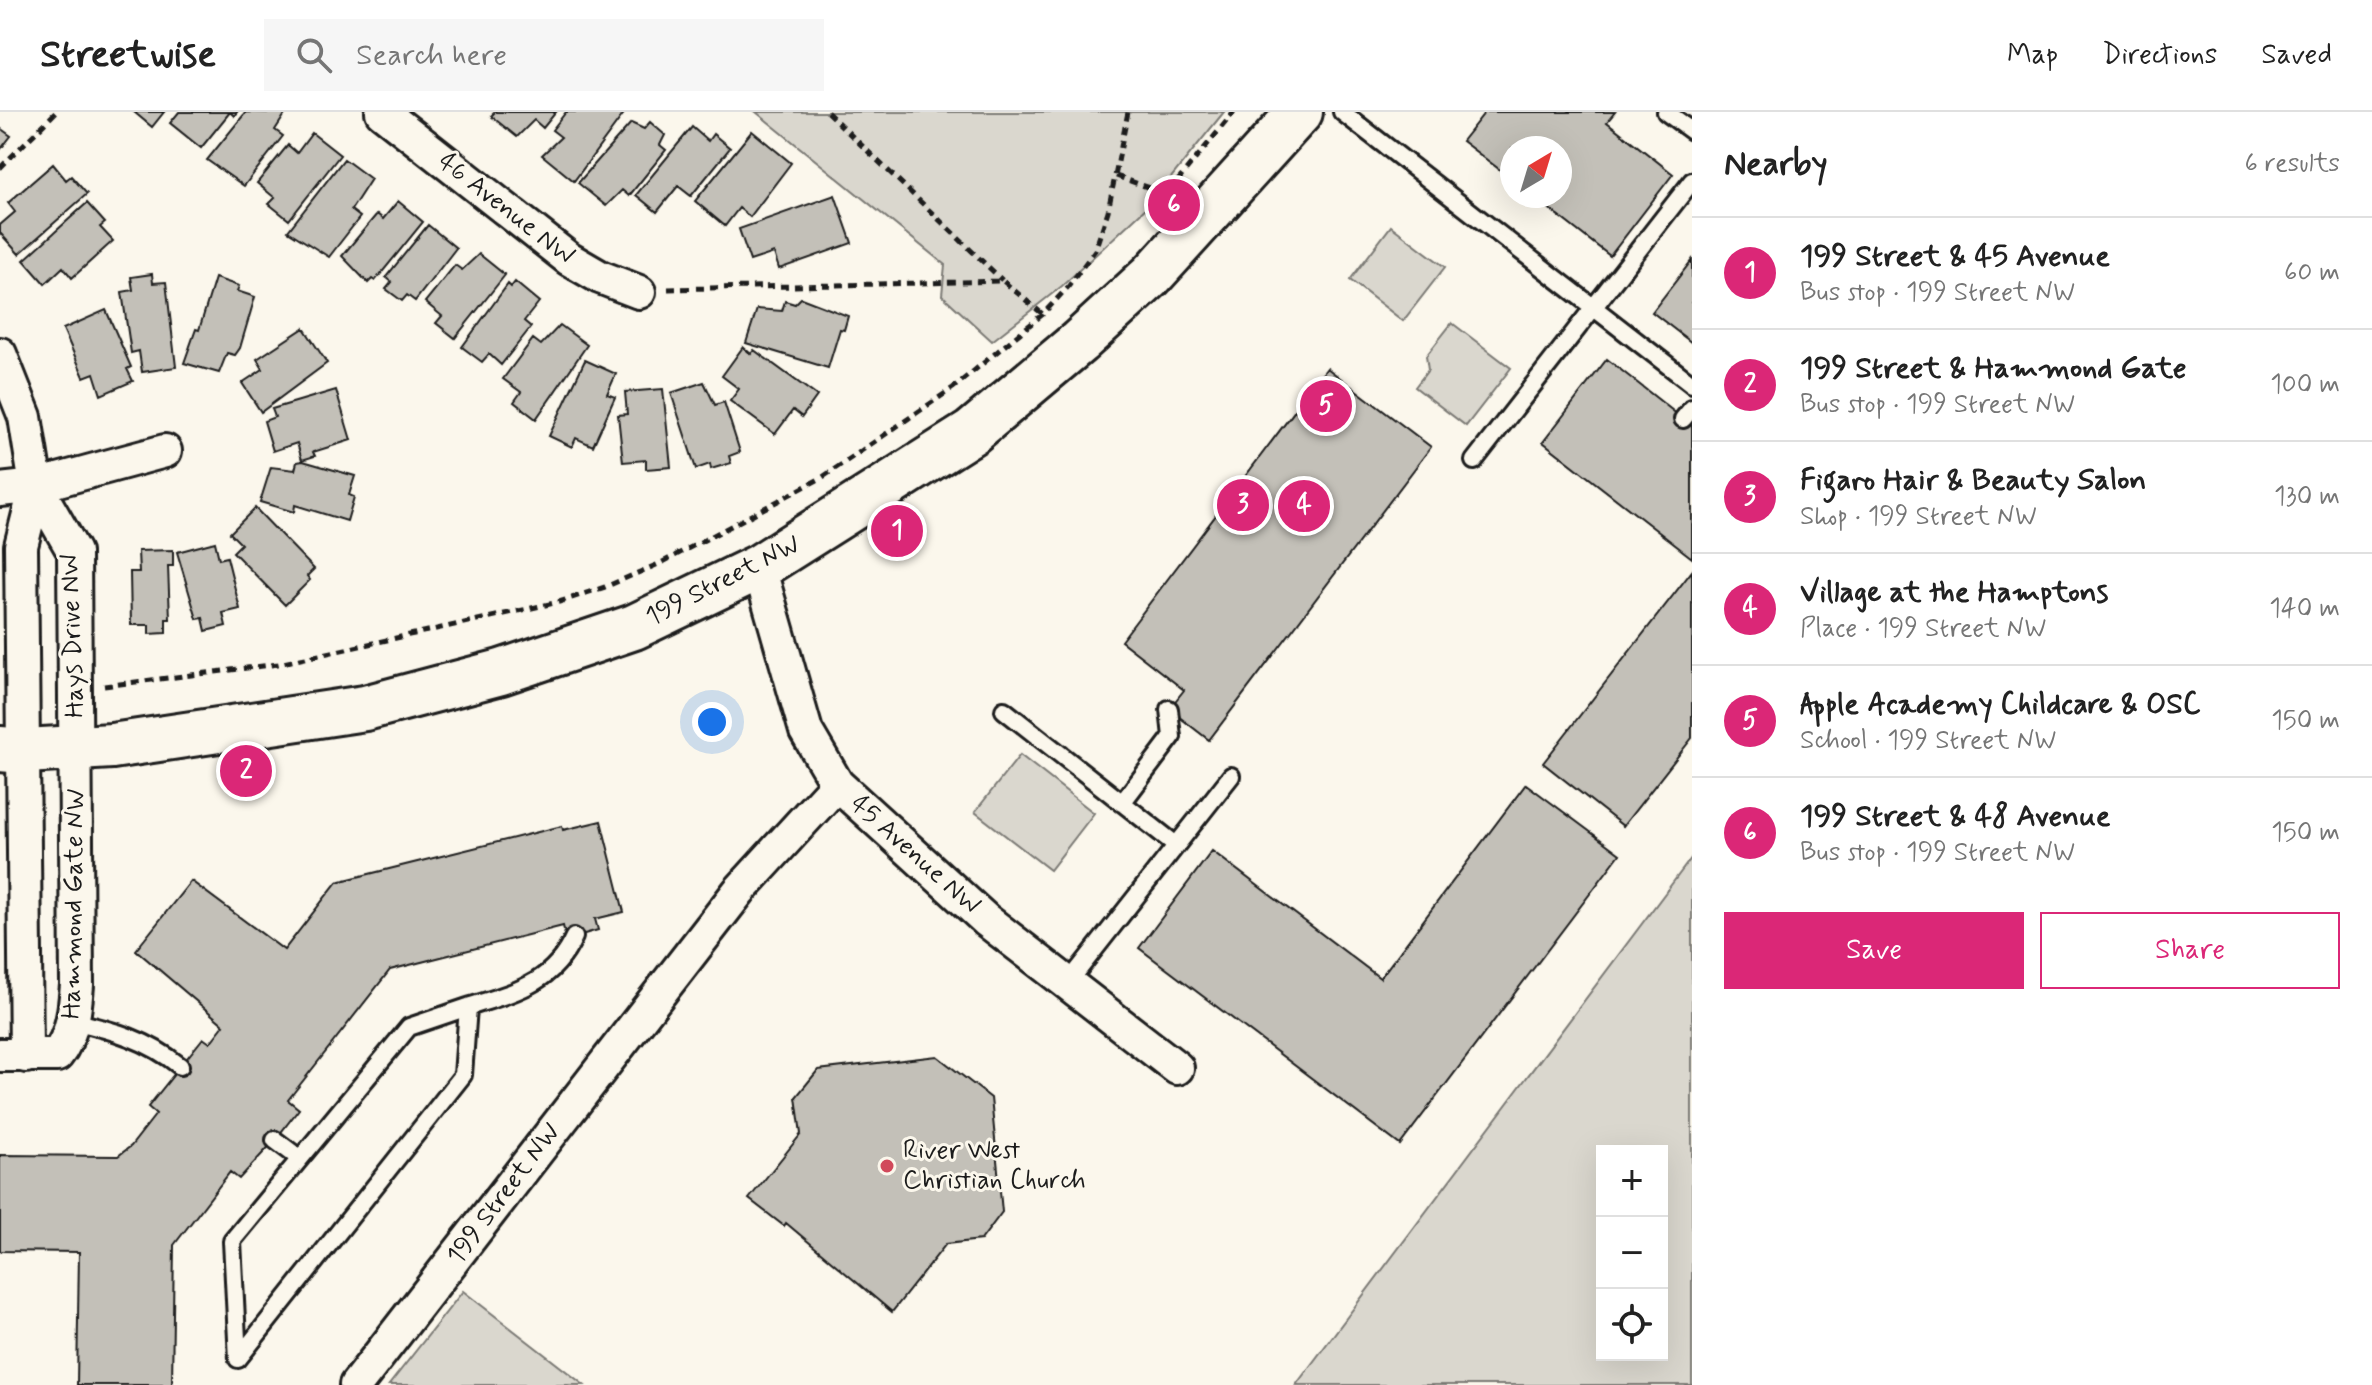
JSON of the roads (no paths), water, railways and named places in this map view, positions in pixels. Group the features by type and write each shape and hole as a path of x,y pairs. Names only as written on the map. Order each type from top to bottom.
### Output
{"main road":[{"name":"199 Street NW","path":"13,750 77,748 365,708 501,672 634,627 759,567 972,432 1079,342 1152,275 1300,112"}],"street":[{"name":"46 Avenue NW","path":"382,112 569,259 600,277 639,292"},
{"name":"Hays Drive NW","path":"0,354 25,417 36,486 74,552 73,690 77,748"},
{"path":"0,490 36,486 165,451"},
{"name":"Hays Drive NW","path":"13,750 21,546 36,486"},
{"name":"45 Avenue NW","path":"759,567 806,731 837,784 932,874 1177,1068"},
{"name":"Hammond Gate NW","path":"13,750 28,1055 68,1039 72,1021 77,985 77,748"},
{"name":"199 Street NW","path":"356,1385 739,891 837,784"}],"lane":[{"path":"1342,112 1692,384"},
{"path":"1666,112 1692,131"},
{"path":"1474,461 1692,181"},
{"path":"1122,803 1172,737 1169,709"},
{"path":"1004,710 1176,845"},
{"path":"1068,983 1231,776"},
{"path":"468,1007 463,1075 238,1359 232,1241 409,1027 544,979 568,951 574,937"},
{"path":"72,1021 120,1032 161,1051 180,1066"},
{"path":"275,1140 299,1158"}],"place":[{"name":"199 Street & 48 Avenue","path":"1174,205"},
{"name":"Apple Academy Childcare & OSC","path":"1326,406"},
{"name":"Figaro Hair & Beauty Salon","path":"1243,505"},
{"name":"Village at the Hamptons","path":"1304,506"},
{"name":"199 Street & 45 Avenue","path":"897,531"},
{"name":"199 Street & Hammond Gate","path":"246,771"},
{"name":"River West Christian Church","path":"887,1166"}]}
